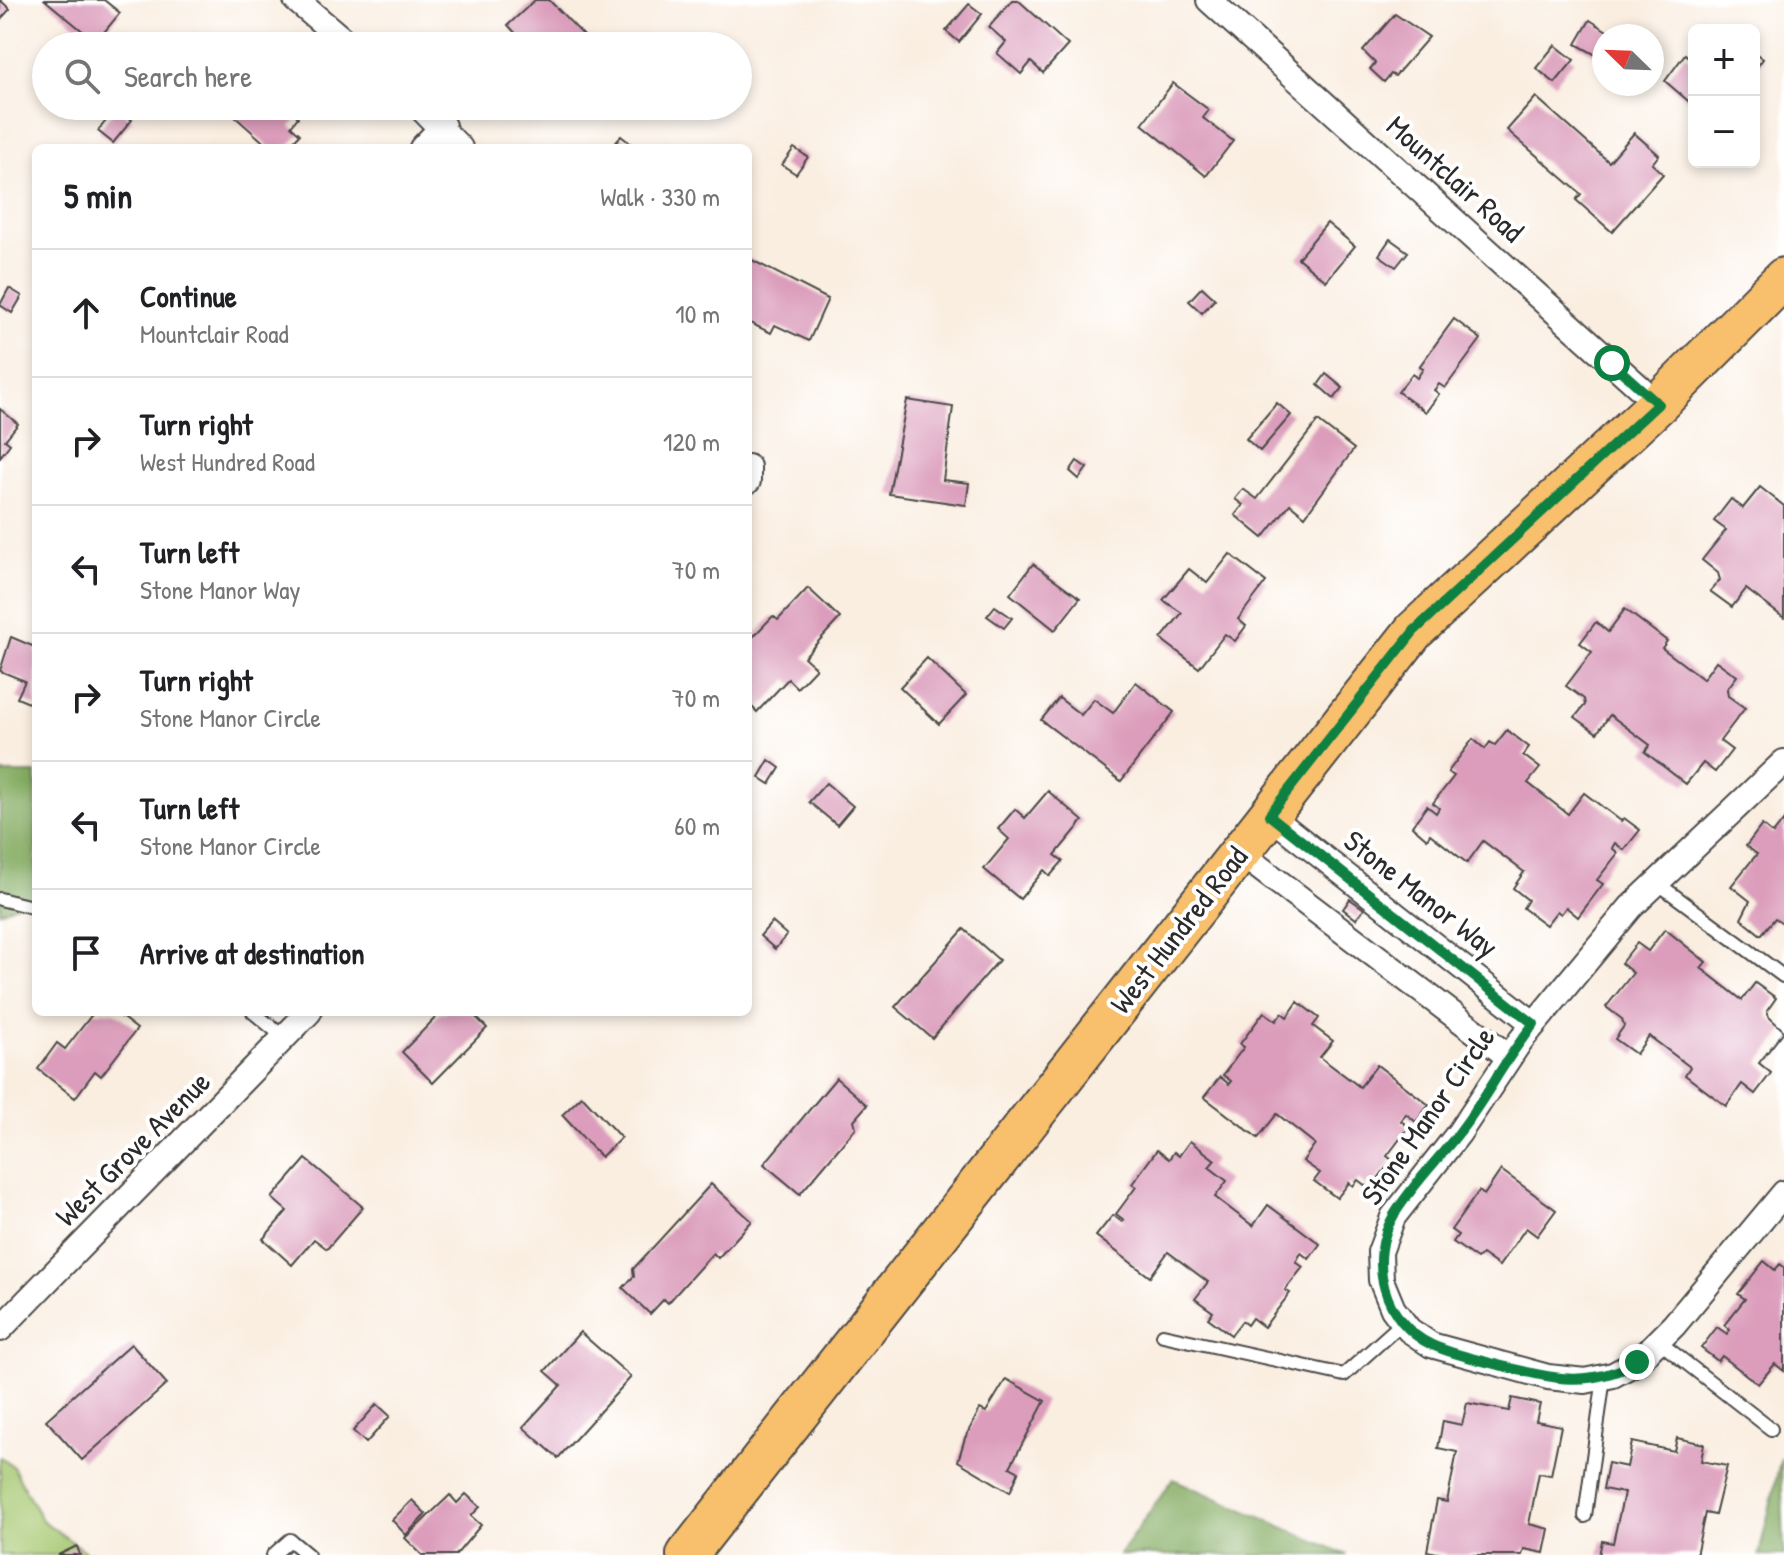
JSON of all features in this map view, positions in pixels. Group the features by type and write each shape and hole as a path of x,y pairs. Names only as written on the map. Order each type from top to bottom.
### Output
{"main road":[{"name":"West Hundred Road","path":"687,1555 1414,631 1658,404 1784,278"}],"street":[{"path":"296,0 334,32"},
{"name":"Mountclair Road","path":"1209,0 1658,404"},
{"path":"436,120 457,144"},
{"path":"426,144 443,126"},
{"name":"Stone Manor Circle","path":"1780,1206 1637,1362 1604,1377 1585,1381 1548,1377 1431,1345 1403,1322 1393,1309 1381,1280 1382,1242 1393,1217 1459,1133 1534,1024 1631,907 1784,762"},
{"name":"Stone Manor Way","path":"1269,815 1534,1024"},
{"path":"1240,853 1509,1057"},
{"name":"West Grove Avenue","path":"0,1329 306,1016"}],"lane":[{"path":"1656,882 1783,976"},
{"path":"0,899 32,907"},
{"path":"258,1016 286,1039"},
{"path":"1163,1335 1344,1375 1403,1322"},
{"path":"1658,1341 1771,1429"},
{"path":"1585,1516 1602,1411 1604,1377"},
{"path":"273,1555 290,1540 308,1555"}],"green space":[{"path":"0,773 32,773 32,899 0,912"},
{"path":"0,1457 13,1467 42,1520 90,1555 0,1555"},
{"path":"1781,1458 1784,1555 1759,1555"},
{"path":"1173,1479 1347,1555 1119,1555"}],"building":[{"path":"0,0 10,9 0,20"},
{"path":"45,0 104,0 120,13 104,32 84,32"},
{"path":"535,0 549,0 580,32 514,32 508,25"},
{"path":"1012,0 1018,0 1068,45 1043,73 1031,62 1021,74 997,53 1006,42 989,27"},
{"path":"969,4 982,14 959,42 946,31"},
{"path":"1395,14 1429,37 1395,76 1391,74 1384,82 1370,69 1375,63 1363,51"},
{"path":"1590,20 1596,24 1592,24 1592,53 1576,44"},
{"path":"1555,45 1574,60 1555,83 1536,68"},
{"path":"1685,54 1688,56 1688,101 1665,81"},
{"path":"1173,83 1209,110 1203,118 1233,141 1206,176 1142,124"},
{"path":"1536,97 1609,162 1634,133 1659,155 1652,164 1663,174 1612,232 1576,200 1581,194 1507,130"},
{"path":"107,120 132,120 113,143 98,131"},
{"path":"239,120 296,120 291,126 300,134 291,144 266,144"},
{"path":"621,136 631,144 615,144"},
{"path":"794,148 808,157 796,174 782,165"},
{"path":"1327,223 1355,246 1326,281 1298,258"},
{"path":"1390,239 1408,252 1396,267 1379,255"},
{"path":"752,260 828,299 809,341 775,325 771,333 752,324"},
{"path":"1202,287 1215,299 1202,313 1189,301"},
{"path":"9,288 22,296 12,313 0,305"},
{"path":"1454,319 1481,339 1445,388 1439,384 1434,390 1439,394 1426,412 1398,392 1412,374 1417,378 1423,369 1419,367"},
{"path":"1326,374 1343,388 1334,399 1318,385"},
{"path":"907,400 953,407 943,480 969,483 966,505 889,494"},
{"path":"1277,403 1291,415 1260,451 1246,439"},
{"path":"0,409 18,424 5,440 10,444 0,457"},
{"path":"1318,421 1354,449 1305,516 1290,504 1263,538 1235,515 1243,505 1235,499 1243,489 1257,499"},
{"path":"1077,461 1087,468 1079,479 1070,471"},
{"path":"1760,487 1784,506 1784,618 1746,589 1732,607 1710,591 1720,580 1718,573 1702,560 1726,530 1714,521 1731,499 1743,508"},
{"path":"1230,554 1266,582 1238,619 1246,626 1235,641 1225,634 1199,668 1161,639 1182,613 1163,600 1189,569 1207,583"},
{"path":"1033,564 1080,598 1055,630 1010,594"},
{"path":"808,588 840,618 804,657 816,668 797,688 788,679 757,712 752,707 752,638 773,616 778,620"},
{"path":"995,606 1012,618 1004,628 987,616"},
{"path":"1625,609 1667,641 1662,648 1703,679 1716,661 1737,676 1727,689 1728,696 1745,708 1720,741 1732,750 1715,772 1703,763 1686,784 1645,752 1650,745 1610,715 1597,733 1575,717 1585,705 1584,699 1566,686 1592,652 1580,643 1596,622 1608,632"},
{"path":"11,637 32,646 32,704 17,698 25,681 0,671"},
{"path":"927,658 966,695 939,724 900,687"},
{"path":"1136,682 1174,712 1121,781 1041,720 1059,698 1081,715 1094,699 1113,713"},
{"path":"1507,730 1529,747 1523,755 1540,768 1528,783 1568,814 1584,793 1621,821 1624,818 1640,830 1624,850 1615,843 1612,848 1618,853 1597,880 1603,884 1578,917 1566,907 1561,914 1557,911 1546,925 1523,908 1528,900 1513,888 1524,872 1483,841 1467,863 1430,834 1427,839 1412,826 1427,806 1436,813 1439,808 1433,803 1454,776 1448,772 1473,739 1485,749 1490,742 1495,745"},
{"path":"769,760 780,768 770,784 759,777"},
{"path":"826,783 853,806 837,825 809,802"},
{"path":"1048,791 1083,821 1055,855 1063,861 1050,876 1044,870 1020,899 984,869 1009,839 998,829 1015,809 1025,818"},
{"path":"1784,820 1784,924 1775,918 1761,935 1741,919 1750,901 1731,886 1757,854 1746,846 1762,825 1773,834"},
{"path":"1350,899 1364,909 1356,919 1343,909"},
{"path":"772,922 787,935 775,949 760,936"},
{"path":"964,929 999,960 932,1038 895,1007"},
{"path":"1665,929 1706,962 1701,968 1742,1000 1755,983 1776,998 1767,1011 1784,1031 1759,1063 1771,1073 1755,1094 1742,1084 1726,1106 1685,1075 1690,1067 1649,1036 1636,1054 1615,1039 1624,1026 1622,1019 1606,1007 1633,973 1621,963 1637,943 1648,951"},
{"path":"1298,1002 1319,1018 1313,1026 1333,1041 1320,1057 1360,1087 1377,1065 1429,1105 1416,1122 1406,1114 1401,1121 1409,1127 1387,1156 1392,1160 1370,1189 1358,1180 1353,1186 1349,1183 1337,1198 1314,1181 1320,1173 1303,1161 1315,1144 1277,1114 1258,1138 1204,1097 1220,1077 1229,1084 1231,1081 1223,1075 1244,1047 1240,1044 1264,1012 1276,1021 1282,1013 1287,1017"},
{"path":"91,1016 120,1016 137,1029 101,1076 95,1071 75,1098 38,1069 57,1043 65,1049"},
{"path":"437,1016 475,1016 487,1028 433,1083 402,1052"},
{"path":"836,1078 867,1105 854,1120 856,1128 800,1194 764,1164"},
{"path":"582,1096 621,1138 601,1157 562,1115"},
{"path":"1190,1141 1215,1160 1209,1167 1227,1181 1215,1197 1253,1226 1268,1205 1320,1244 1309,1259 1301,1253 1296,1262 1303,1267 1285,1290 1290,1293 1264,1327 1252,1318 1247,1325 1242,1321 1231,1335 1208,1318 1213,1312 1195,1299 1208,1282 1168,1252 1150,1277 1096,1236 1113,1215 1122,1222 1124,1220 1116,1214 1136,1187 1132,1184 1157,1150 1169,1159 1174,1152 1179,1156"},
{"path":"306,1159 363,1207 327,1249 314,1239 292,1265 263,1239 287,1211 272,1198"},
{"path":"1501,1170 1556,1210 1537,1236 1526,1228 1499,1266 1482,1254 1477,1259 1453,1242 1458,1235 1451,1230 1479,1191 1484,1195"},
{"path":"711,1184 752,1221 718,1258 713,1253 668,1303 664,1299 650,1314 623,1288 634,1276 633,1269"},
{"path":"1764,1261 1775,1270 1780,1264 1784,1267 1784,1371 1775,1364 1758,1384 1722,1356 1718,1361 1701,1348 1717,1327 1727,1334 1730,1330 1724,1325 1745,1299 1738,1294"},
{"path":"580,1332 631,1377 558,1458 523,1427 561,1385 545,1371"},
{"path":"131,1344 167,1384 82,1460 46,1420"},
{"path":"1006,1379 1045,1401 1010,1467 1019,1472 1010,1492 958,1461 965,1438 980,1409 986,1412"},
{"path":"1512,1398 1540,1404 1536,1421 1561,1426 1551,1475 1539,1473 1529,1524 1549,1529 1544,1553 1524,1549 1522,1555 1447,1555 1427,1551 1437,1500 1447,1502 1457,1452 1438,1448 1443,1421 1462,1425 1467,1403 1509,1411"},
{"path":"377,1404 390,1416 366,1443 353,1431"},
{"path":"1677,1438 1704,1444 1701,1461 1727,1466 1715,1515 1705,1513 1696,1555 1599,1555 1602,1541 1613,1543 1624,1493 1603,1489 1608,1463 1627,1467 1632,1442 1674,1451"},
{"path":"466,1494 480,1507 471,1516 481,1525 456,1555 422,1555 405,1538 450,1495 457,1503"},
{"path":"412,1500 426,1514 406,1535 392,1520"},
{"path":"77,1546 80,1555 58,1555"}],"route":[{"path":"1612,363 1658,404 1414,631 1269,815 1534,1024 1459,1133 1417,1182 1393,1217 1380,1252 1381,1280 1393,1309 1409,1330 1431,1345 1548,1377 1585,1381 1613,1375 1637,1362"}]}
